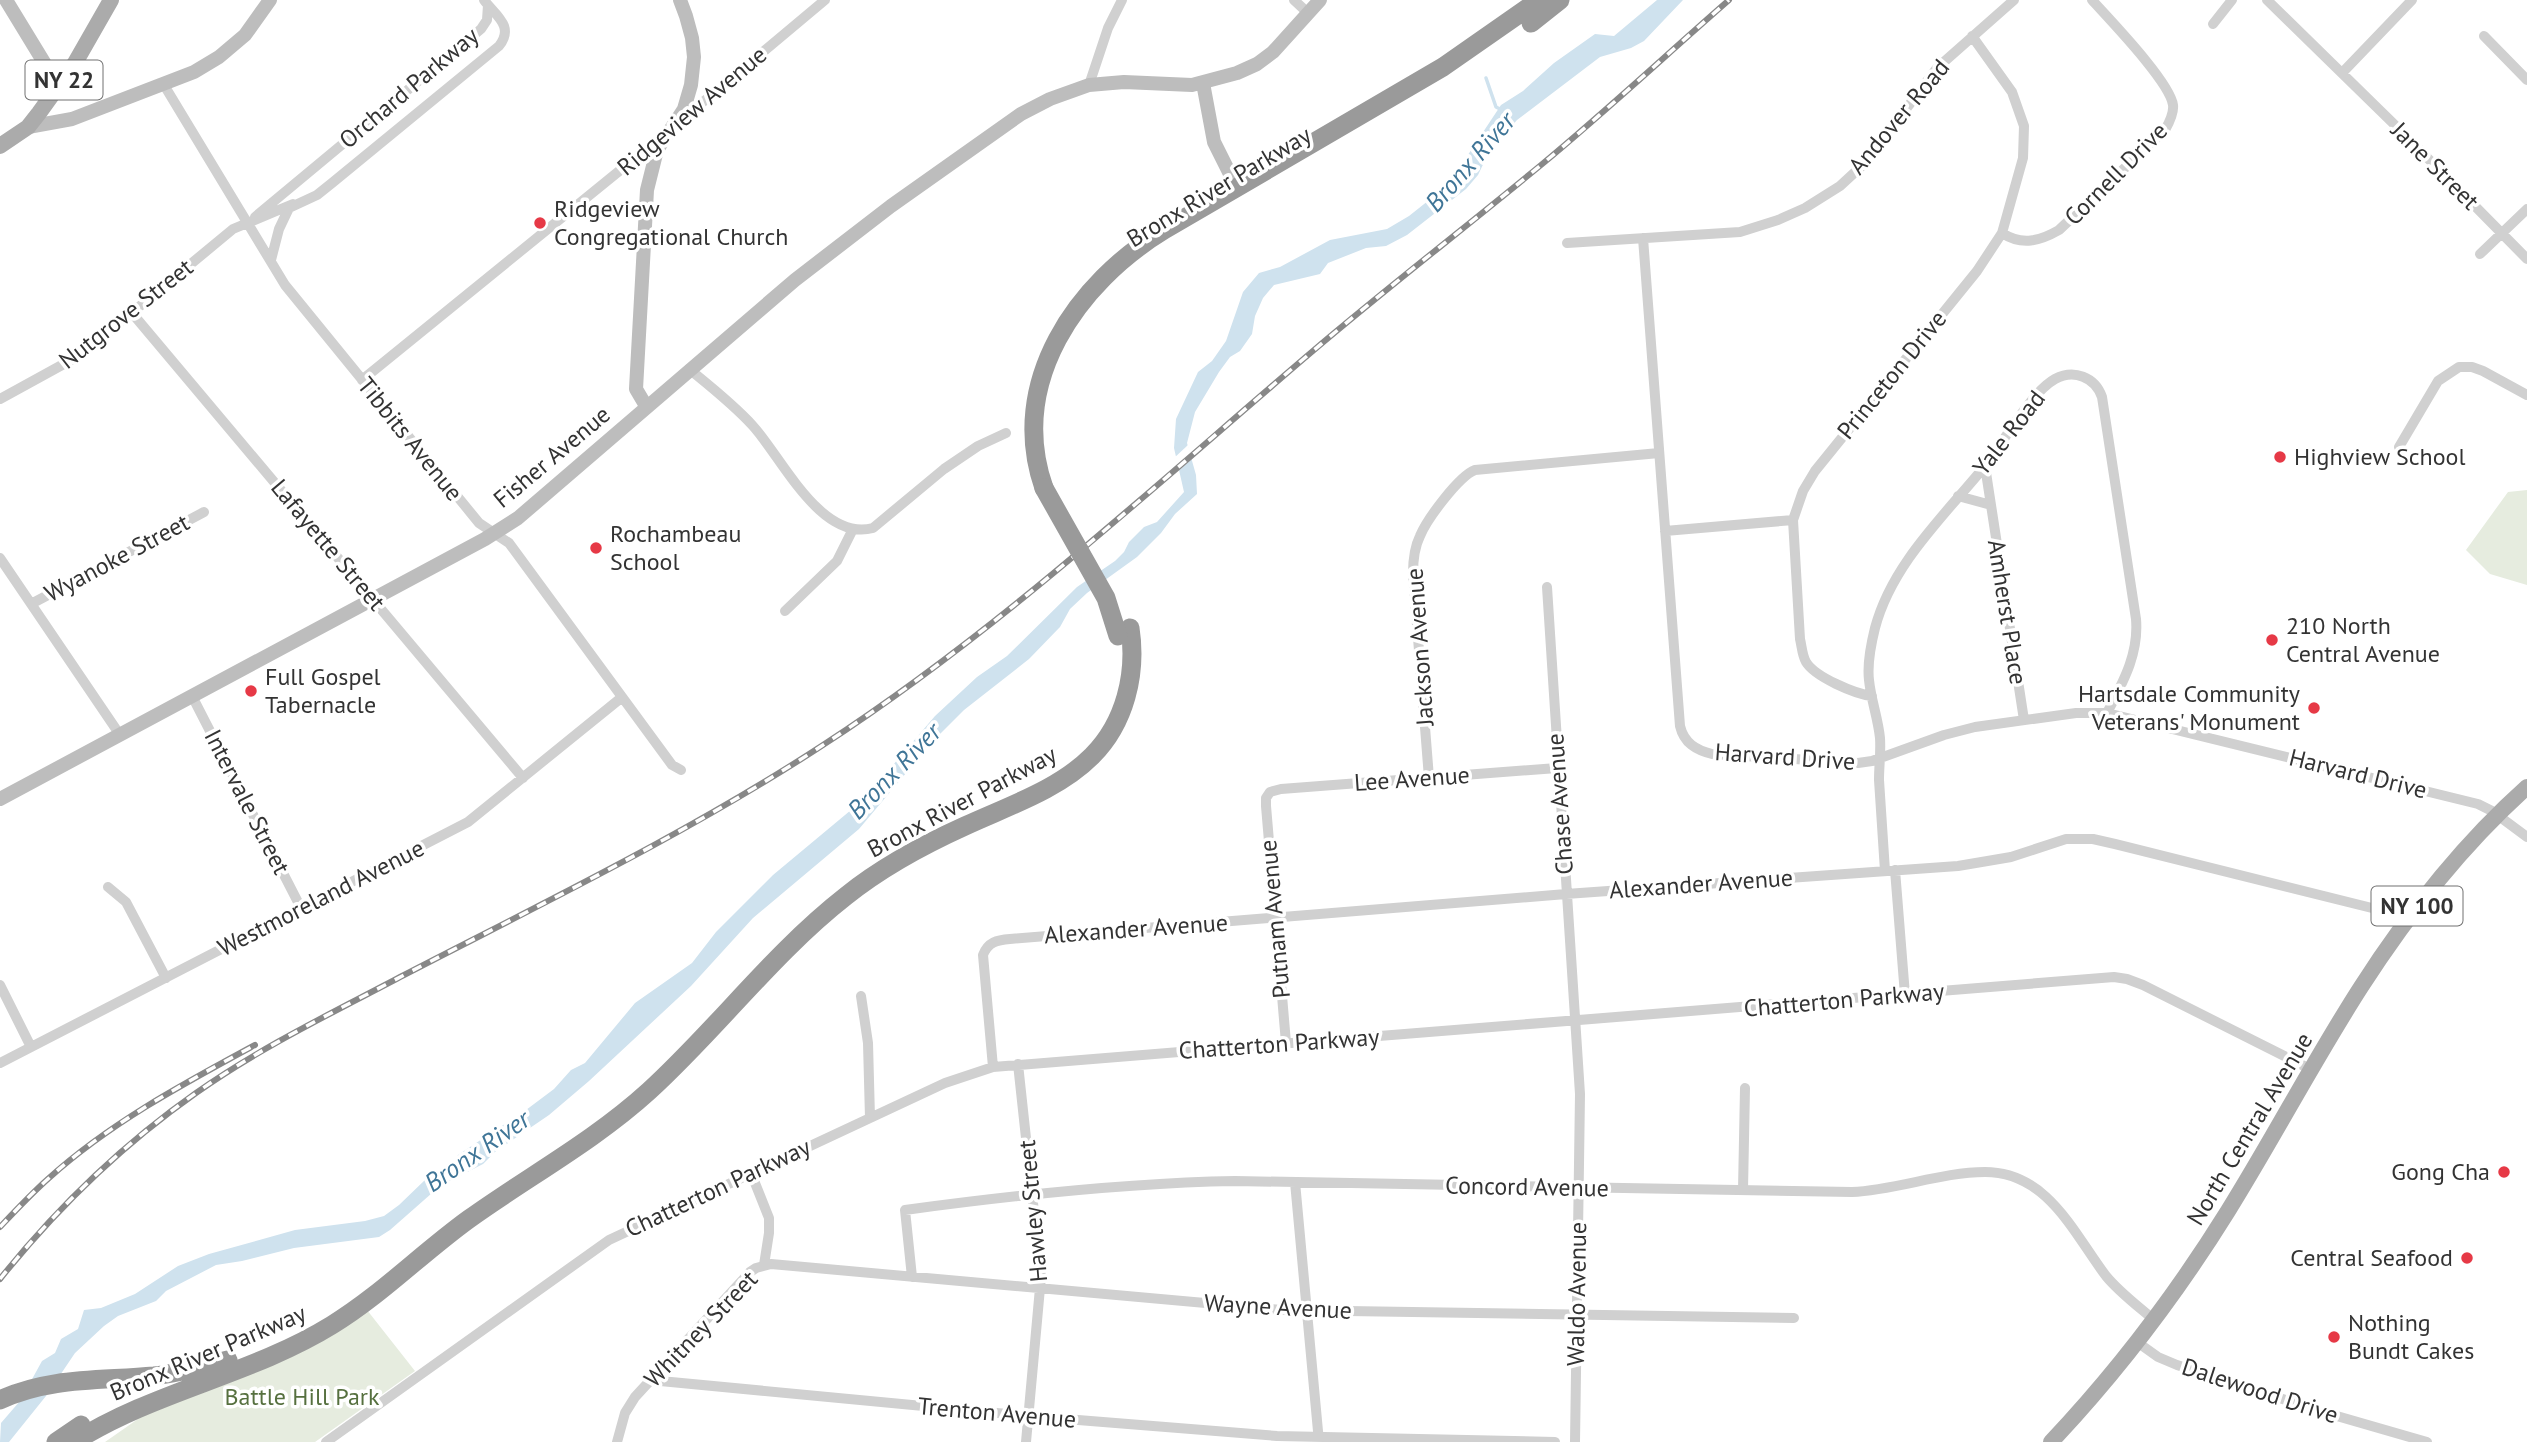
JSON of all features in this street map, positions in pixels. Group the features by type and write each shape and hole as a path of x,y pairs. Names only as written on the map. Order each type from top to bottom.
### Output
{"highway":[{"name":"Bronx River Parkway","path":"74,1442 123,1415 289,1348 349,1314 458,1226 587,1141 634,1104 677,1064 801,936 852,891 917,849 1042,791 1076,770 1104,741 1123,706 1132,667 1124,632 1034,449 1035,409 1045,369 1072,316 1096,284 1132,251 1451,62 1539,0"},
{"name":"Bronx River Parkway","path":"1050,485 1046,433 1048,404 1053,385 1077,332 1093,308 1118,280 1166,244 1462,70 1526,27 1560,0"},
{"name":"Bronx River Parkway","path":"56,1442 82,1424 118,1406 300,1329 335,1308 456,1213 609,1108 648,1074 813,907 860,870 910,839 1035,780 1068,760 1088,741 1109,707 1124,632"},
{"path":"3,1399 37,1387 69,1380 157,1376 228,1360"},
{"path":"98,1442 126,1421 166,1399"}],"main road":[{"name":"NY 22","path":"0,146 28,127 59,86 111,0"},
{"name":"NY 100","path":"2407,919 2453,863 2527,787"},
{"name":"North Central Avenue","path":"2154,1320 2235,1200 2349,1007 2407,919"},
{"name":"NY 100","path":"2051,1442 2154,1320"}],"street":[{"path":"6,0 59,86"},
{"path":"28,127 72,119 194,72 219,57 245,35 270,0"},
{"path":"646,406 636,388 645,204 657,150 688,99 694,57 680,0"},
{"name":"Ridgeview Avenue","path":"362,380 825,0"},
{"path":"1089,85 1108,28 1122,0"},
{"path":"1294,0 1308,13"},
{"name":"Fisher Avenue","path":"0,799 495,533 518,518 795,280 891,206 1021,114 1050,99 1089,85 1124,82 1180,85 1203,83 1237,74 1273,52 1320,0"},
{"name":"Andover Road","path":"1567,243 1740,232 1778,220 1823,198 1867,162 1925,82 2014,0"},
{"name":"Cornell Drive","path":"2003,233 2015,241 2031,242 2048,237 2059,230 2127,167 2170,122 2174,107 2170,94 2142,56 2092,0"},
{"path":"2213,24 2231,0"},
{"name":"Jane Street","path":"2267,0 2527,259"},
{"path":"2342,73 2412,0"},
{"name":"Orchard Parkway","path":"248,223 317,195 499,46 506,30 499,15 486,3"},
{"name":"Orchard Parkway","path":"248,223 481,29 487,20 486,3"},
{"name":"Princeton Drive","path":"1872,696 1863,695 1820,675 1810,667 1803,655 1793,520 1815,471 1977,271 2003,233 2023,158 2024,126 2012,92 1972,36"},
{"path":"2484,36 2527,80"},
{"path":"1203,83 1214,142 1237,188"},
{"name":"Tibbits Avenue","path":"164,85 285,285 479,523 509,543 621,698 672,765 681,770"},
{"path":"271,260 284,216 294,204"},
{"path":"2480,254 2527,209"},
{"name":"Nutgrove Street","path":"0,399 82,354 233,229 248,223"},
{"name":"Harvard Drive","path":"1643,238 1680,726 1685,740 1697,749 1712,754 1866,762 1961,730 2076,713 2106,712 2471,802 2498,815 2527,837"},
{"name":"Lafayette Street","path":"132,313 523,778"},
{"path":"2399,447 2438,381 2459,367 2472,367 2483,371 2527,396"},
{"path":"690,369 755,428 813,503 832,520 853,529 873,528 952,463 978,446 1006,433"},
{"name":"Yale Road","path":"1905,995 1890,870 1880,737 1869,680 1871,643 1884,601 1906,564 1958,496 1985,466 2040,391 2065,375 2086,377 2097,384 2103,405 2137,636 2132,662 2106,712"},
{"name":"Jackson Avenue","path":"1429,778 1413,564 1420,536 1455,485 1463,475 1481,468 1659,453"},
{"name":"Amherst Place","path":"1985,466 2024,720"},
{"name":"Amherst Place","path":"1958,496 1991,505"},
{"name":"Wyanoke Street","path":"31,604 204,512"},
{"path":"1665,531 1793,520"},
{"path":"785,611 837,561 853,529"},
{"path":"0,558 120,735"},
{"name":"Chase Avenue","path":"1547,587 1575,1021"},
{"name":"Intervale Street","path":"192,696 301,908"},
{"name":"Westmoreland Avenue","path":"0,1063 468,822 621,698"},
{"name":"Lee Avenue","path":"1267,794 1281,789 1557,768"},
{"name":"Putnam Avenue","path":"1267,794 1286,1043"},
{"name":"Alexander Avenue","path":"993,1067 983,967 985,949 993,942 1010,939 1890,870 1995,860 2060,841 2093,839 2385,911 2407,919"},
{"path":"108,887 126,902 166,978"},
{"name":"Chatterton Parkway","path":"326,1442 591,1251 627,1230 945,1083 993,1067 2121,978 2143,985 2312,1070"},
{"path":"0,985 31,1047"},
{"path":"861,996 868,1044 870,1118"},
{"name":"Waldo Avenue","path":"1575,1021 1580,1094 1575,1442"},
{"name":"Hawley Street","path":"1018,1064 1040,1265 1026,1442"},
{"path":"1743,1190 1745,1088"},
{"name":"Concord Avenue","path":"912,1278 905,1210 1033,1193 1183,1181 1852,1192 1976,1172 2010,1176 2032,1186 2050,1201 2074,1228 2108,1278 2154,1320"},
{"name":"Whitney Street","path":"617,1442 625,1413 650,1380 750,1272 764,1265 769,1218 751,1173"},
{"path":"1295,1182 1319,1440"},
{"name":"Wayne Avenue","path":"764,1265 1307,1311 1794,1318"},
{"name":"Dalewood Drive","path":"2137,1342 2158,1357 2177,1365 2427,1442"},
{"name":"Trenton Avenue","path":"650,1380 1319,1440 1555,1442"}],"green space":[{"path":"2527,490 2527,585 2490,574 2466,550 2508,492"},
{"name":"Battle Hill Park","path":"367,1310 415,1371 315,1442 105,1442 148,1412"}],"water":[{"name":"Bronx River","path":"1657,0 1683,0 1644,41 1631,48 1600,57 1517,120 1489,152 1478,175 1466,189 1407,235 1386,246 1366,248 1328,263 1320,274 1274,285 1263,298 1255,316 1252,334 1219,372 1195,412 1187,443 1196,475 1197,494 1175,514 1137,557 1087,593 1070,609 1060,627 1029,659 964,710 933,741 859,829 753,918 691,986 589,1081 549,1115 495,1152 483,1164 440,1186 379,1237 294,1248 216,1265 166,1291 156,1301 118,1316 75,1353 46,1396 9,1442 0,1442 1,1423 20,1401 42,1361 55,1353 61,1339 78,1329 84,1310 101,1308 135,1294 178,1266 209,1254 295,1230 384,1216 426,1179 526,1110 554,1089 571,1070 585,1063 635,1003 692,963 716,932 773,875 863,800 935,716 977,677 1007,656 1077,587 1115,561 1144,527 1157,522 1184,492 1174,448 1176,419 1198,372 1212,361 1226,341 1243,292 1259,273 1280,267 1330,240 1387,229 1409,216 1448,185 1501,105 1595,34 1614,36"}],"pier":[{"path":"1188,445 1192,459 1176,473 1173,459"}],"waterway":[{"name":"Bronx River","path":"1486,78 1496,107 1502,110"}],"railway":[{"path":"0,1279 44,1227 116,1156 221,1076 298,1031 669,837 773,777 888,701 952,654 1075,555 1342,327 1565,145 1729,0"},
{"path":"0,1227 72,1158 122,1122 255,1045"}],"place":[{"name":"Ridgeview Congregational Church","path":"540,223"},
{"name":"Highview School","path":"2280,457"},
{"name":"Rochambeau School","path":"596,548"},
{"name":"210 North Central Avenue","path":"2272,640"},
{"name":"Full Gospel Tabernacle","path":"251,691"},
{"name":"Hartsdale Community Veterans' Monument","path":"2314,708"},
{"name":"Gong Cha","path":"2504,1172"},
{"name":"Central Seafood","path":"2467,1258"},
{"name":"Nothing Bundt Cakes","path":"2334,1337"}]}
